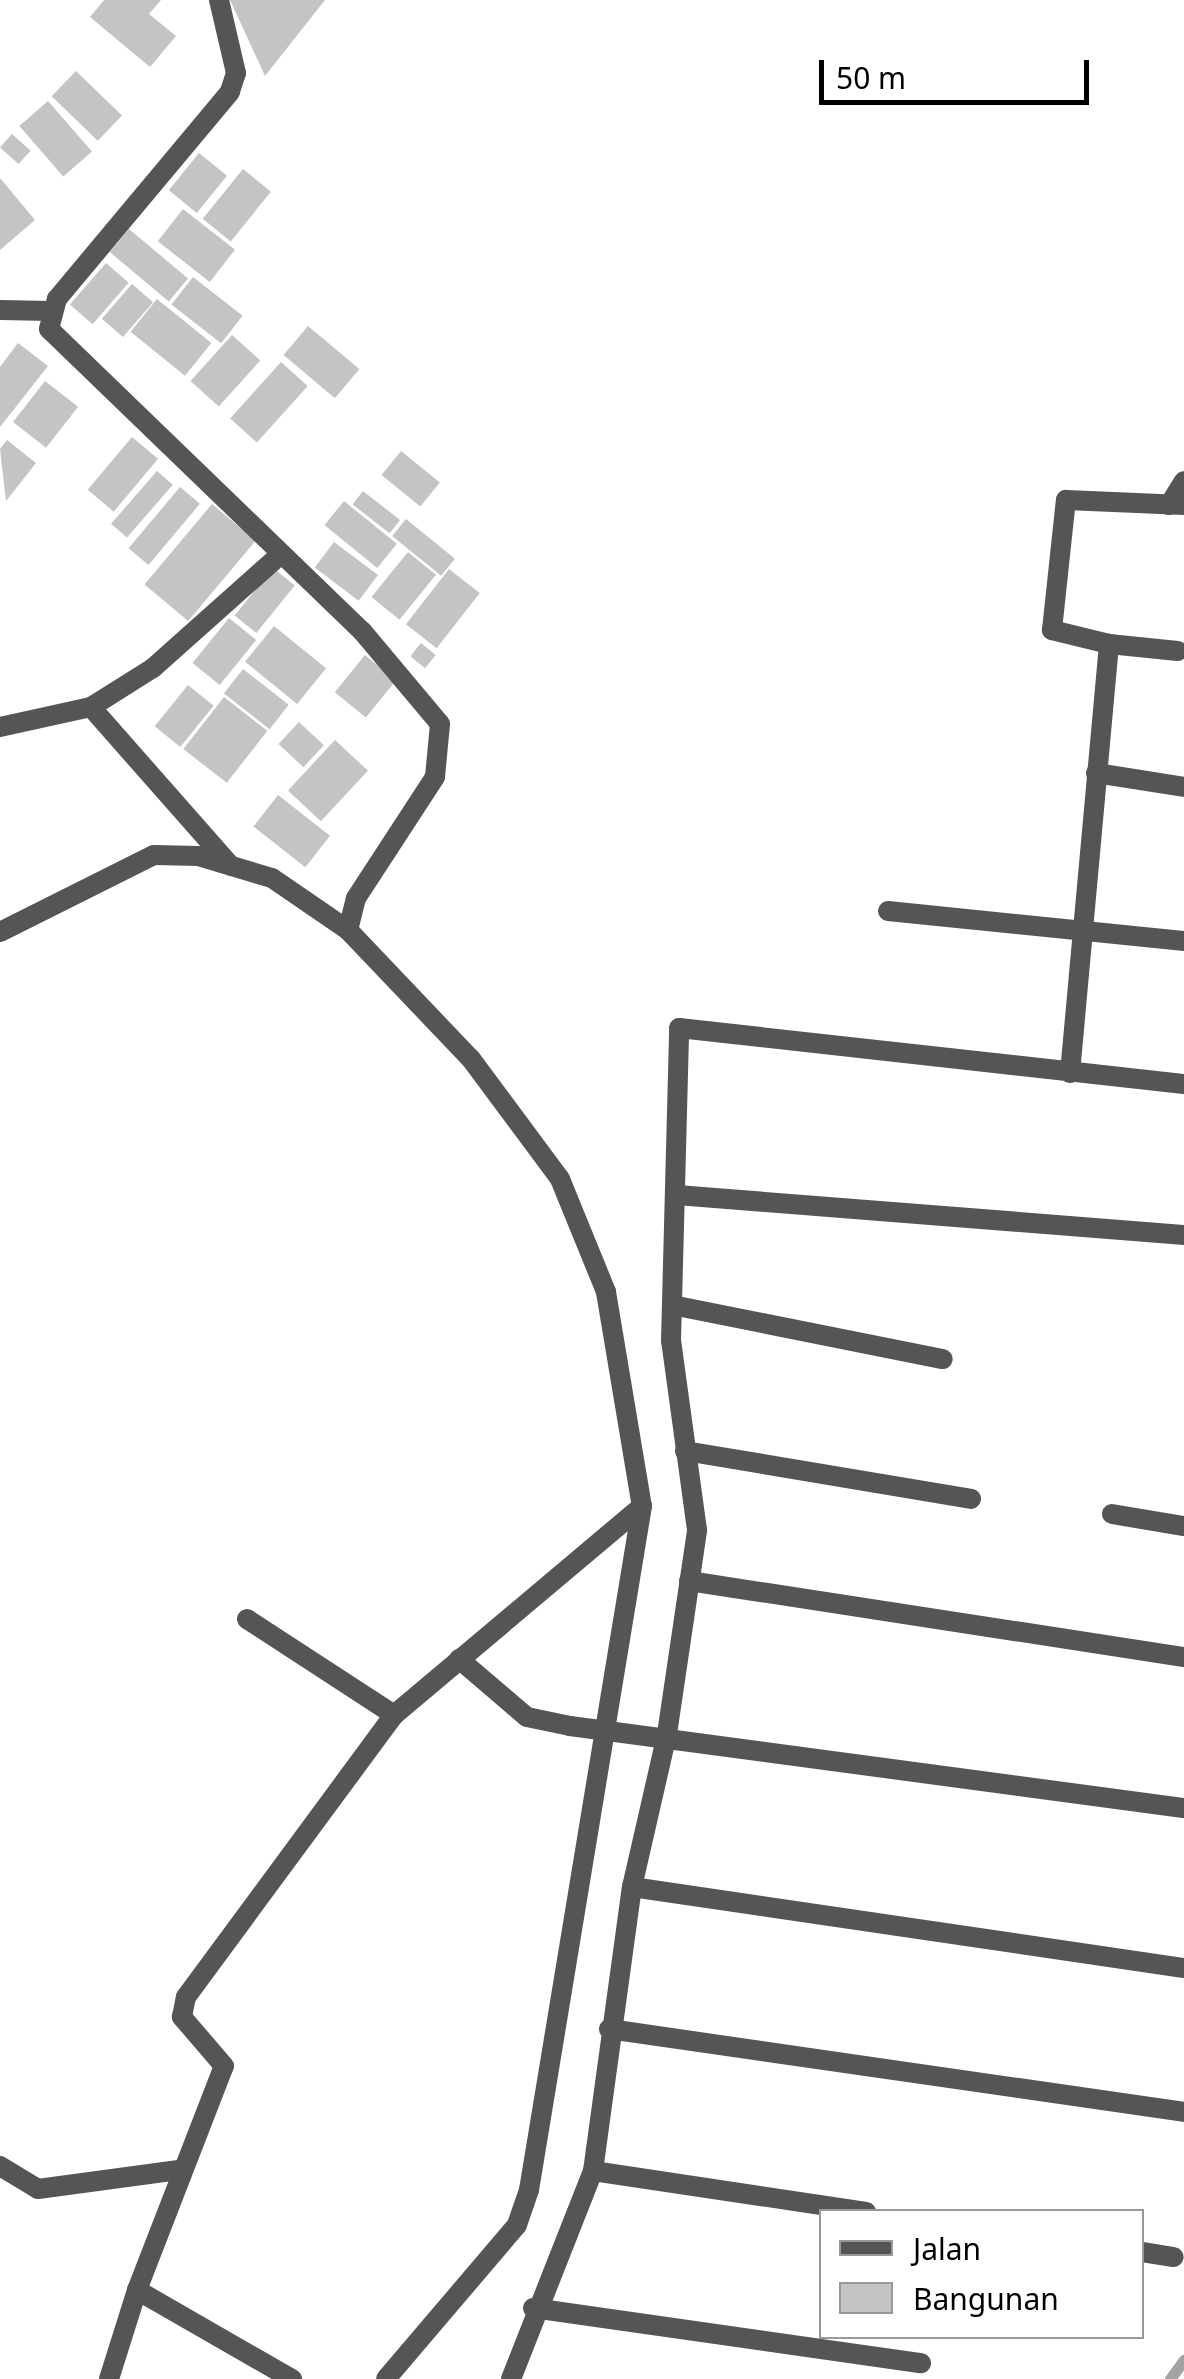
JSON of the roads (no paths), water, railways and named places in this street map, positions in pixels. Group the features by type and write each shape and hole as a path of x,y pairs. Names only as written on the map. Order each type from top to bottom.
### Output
{"street":[{"path":"219,0 236,73 230,92 51,311 49,330 64,352 280,555 421,697 444,743 435,777 356,898 348,930"},
{"path":"0,310 51,311"},
{"path":"1178,651 1109,644 1052,630 1066,500 1176,505 1184,481"},
{"path":"0,727 92,707 153,668 280,555"},
{"path":"1070,1073 1109,644"},
{"path":"92,707 230,866"},
{"path":"1096,772 1184,787"},
{"path":"0,932 154,855 230,866 300,890 348,930 472,1059 560,1179 611,1311 642,1506 529,2190 517,2225 386,2379"},
{"path":"888,911 1184,942"},
{"path":"511,2379 533,2308 573,2239 593,2171 609,2029 632,1886 667,1734 697,1530 672,1305 679,1028 1184,1084"},
{"path":"677,1195 1184,1236"},
{"path":"672,1305 943,1359"},
{"path":"686,1450 971,1499"},
{"path":"109,2379 180,2170 224,2066 182,2017 186,1997 394,1715 642,1506"},
{"path":"1112,1514 1184,1526"},
{"path":"690,1581 1184,1657"},
{"path":"247,1618 394,1715"},
{"path":"459,1659 527,1717 1184,1808"},
{"path":"632,1886 1184,1968"},
{"path":"609,2029 1184,2112"},
{"path":"0,2166 38,2188 180,2170"},
{"path":"593,2171 846,2209"},
{"path":"1144,2252 1174,2257"},
{"path":"137,2290 292,2379"},
{"path":"533,2308 921,2363"}],"waterway":[{"path":"1170,2379 1184,2360"}]}
